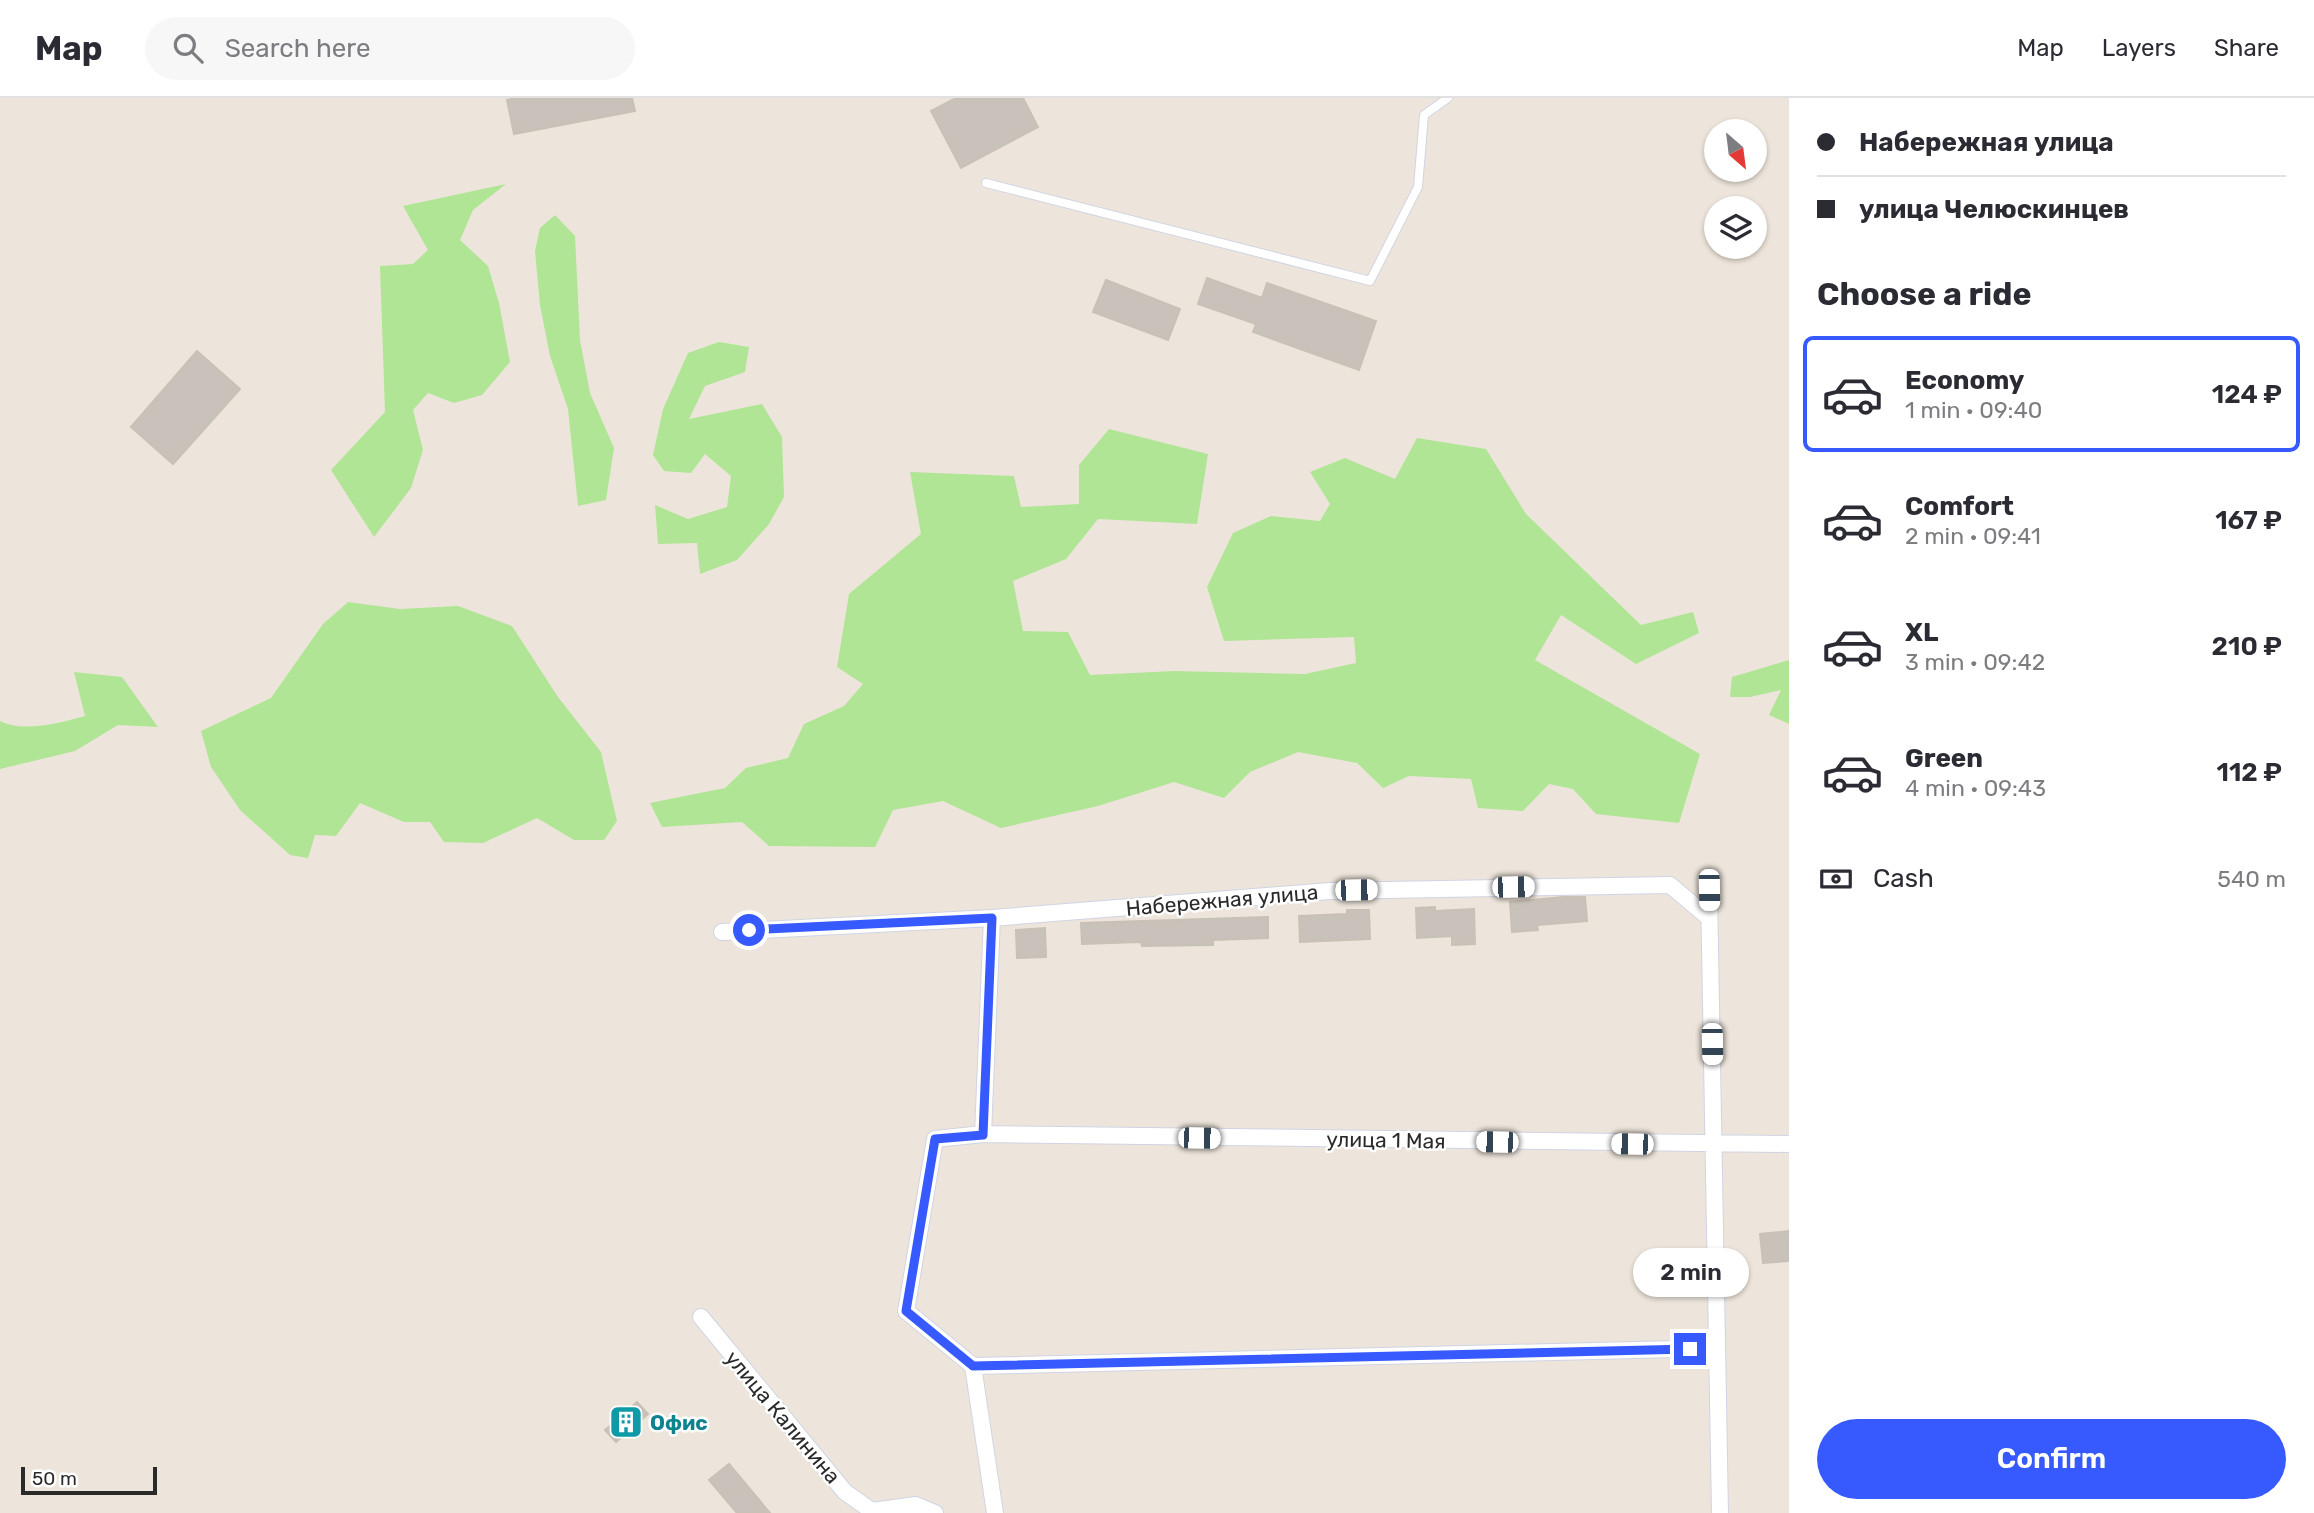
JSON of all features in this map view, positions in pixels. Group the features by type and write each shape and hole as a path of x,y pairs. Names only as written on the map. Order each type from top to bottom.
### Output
{"street":[{"name":"Набережная улица","path":"722,932 992,918 1330,891 1670,884 1709,918"},
{"path":"1709,890 1720,1513"},
{"path":"992,918 983,1135 935,1139 906,1311 973,1366 1717,1348"},
{"name":"улица 1 Мая","path":"983,1135 1789,1144"},
{"name":"улица Калинина","path":"701,1317 845,1492 873,1512 916,1505 935,1513"},
{"path":"973,1366 995,1513"}],"lane":[{"path":"986,183 1370,281 1418,187 1424,115 1448,98"}],"green space":[{"path":"506,184 473,210 460,240 488,266 499,303 510,362 482,395 454,403 428,393 413,410 423,450 411,488 374,537 331,470 385,412 380,266 413,264 428,250 403,206"},
{"path":"555,215 575,236 580,340 590,393 614,448 606,500 578,506 568,409 550,356 540,305 535,251 540,228"},
{"path":"719,342 749,347 745,372 705,386 689,419 762,404 782,437 784,497 769,524 737,560 700,574 697,543 658,544 655,505 688,519 727,507 731,476 705,454 691,473 664,471 653,455 663,409 688,353"},
{"path":"1109,429 1208,454 1197,524 1098,519 1066,559 1013,581 1023,631 1068,632 1090,675 1174,671 1305,674 1356,663 1354,637 1224,641 1207,587 1233,533 1271,516 1320,521 1330,504 1310,472 1345,458 1395,479 1417,438 1486,449 1526,514 1641,625 1693,612 1699,633 1636,664 1561,615 1535,660 1700,754 1679,823 1596,814 1573,789 1549,784 1523,811 1478,808 1471,779 1409,776 1383,788 1357,763 1298,752 1250,772 1224,798 1174,782 1098,806 1001,828 943,801 893,810 875,847 769,846 742,822 662,827 650,803 725,788 746,768 788,758 804,724 844,706 863,684 837,667 849,594 921,534 910,472 1014,476 1021,507 1079,504 1079,465"},
{"path":"348,602 400,609 458,606 512,626 558,697 601,752 617,821 604,840 574,840 537,818 483,843 444,842 430,822 404,822 360,803 336,836 315,835 308,858 290,855 240,810 211,767 201,731 271,698 323,624"},
{"path":"1789,660 1789,724 1769,715 1781,690 1750,697 1730,697 1732,677"},
{"path":"74,672 122,677 158,727 118,725 75,751 0,769 0,721 31,727 85,716"}],"building":[{"path":"632,98 635,111 514,134 507,100"},
{"path":"956,98 1023,98 1038,127 961,168 931,111"},
{"path":"1207,278 1262,298 1267,283 1376,321 1359,370 1253,332 1256,324 1198,304"},
{"path":"1106,280 1180,309 1168,340 1093,312"},
{"path":"197,351 240,389 173,464 131,427"},
{"path":"1585,897 1587,921 1537,925 1538,930 1512,932 1510,902"},
{"path":"1435,907 1435,911 1474,909 1475,944 1452,945 1452,936 1417,938 1416,908"},
{"path":"1347,910 1369,910 1370,939 1300,942 1299,916 1347,914"},
{"path":"1268,917 1268,938 1213,940 1213,945 1142,946 1141,942 1082,944 1081,923"},
{"path":"1045,928 1046,957 1017,958 1016,930"},
{"path":"1789,1231 1789,1261 1763,1263 1760,1234"},
{"name":"Офис","path":"637,1402 648,1414 616,1442 605,1430"},
{"path":"729,1464 770,1513 737,1513 709,1480"}],"place":[{"name":"Офис","path":"626,1422"}],"route":[{"path":"749,930 992,918 983,1135 935,1139 906,1311 973,1366 1690,1349"}]}
